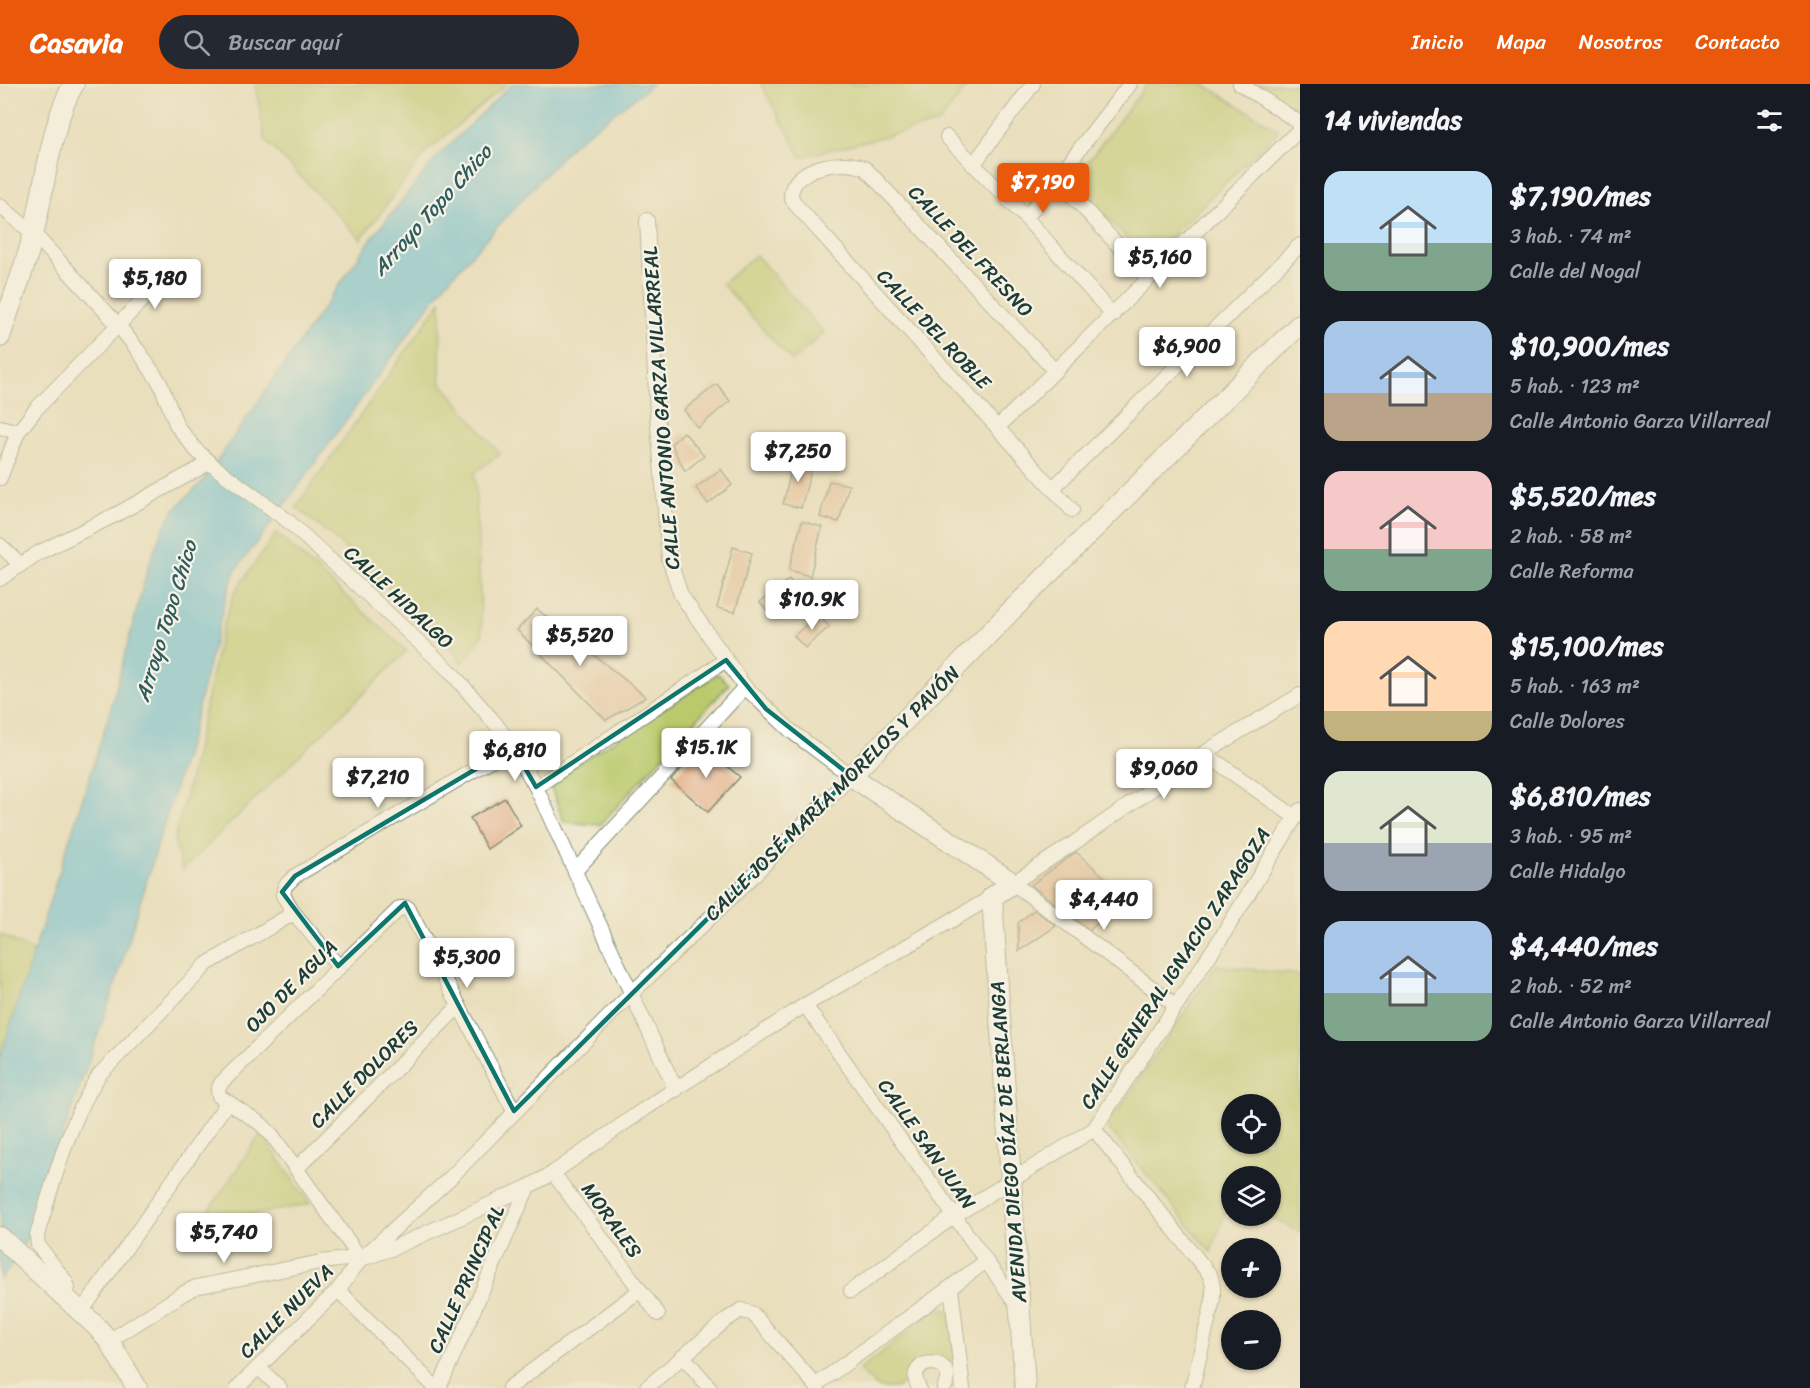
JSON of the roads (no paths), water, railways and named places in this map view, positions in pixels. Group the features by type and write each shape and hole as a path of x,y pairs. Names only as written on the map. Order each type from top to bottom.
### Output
{"street":[{"path":"0,337 34,234 59,120 74,84"},
{"path":"973,165 1033,84"},
{"path":"1026,218 1130,84"},
{"path":"1240,84 1300,123"},
{"path":"998,427 1300,129"},
{"path":"947,137 1026,218 1113,315"},
{"name":"CALLE DEL ROBLE","path":"854,164 813,169 798,182 790,194 792,201 1072,510"},
{"name":"CALLE DEL FRESNO","path":"854,164 866,169 884,186 1055,371"},
{"path":"1058,179 1148,278"},
{"name":"CALLE HIDALGO","path":"0,206 34,234 118,325 152,368 182,434 212,466 288,521 450,671 495,723 513,747 536,787 676,1090"},
{"name":"CALLE ANTONIO GARZA VILLARREAL","path":"647,220 657,414 669,559 681,595 745,687 791,731 851,776 1013,883 1175,1005"},
{"path":"1053,488 1300,245"},
{"path":"0,478 18,432 69,374 169,273"},
{"name":"CALLE JOSÉ MARÍA MORELOS Y PAVÓN","path":"361,1259 450,1178 630,994 743,886 1008,614 1300,324"},
{"path":"0,427 18,432"},
{"path":"0,579 38,553 212,466"},
{"path":"0,545 20,564"},
{"path":"536,787 726,660"},
{"path":"575,871 745,687"},
{"path":"109,1341 196,1287 329,1261 361,1259 391,1249 528,1187 553,1173 644,1110 805,1005 992,897 1204,753 1300,695"},
{"path":"338,966 294,913 283,895 285,885 295,876 513,747"},
{"path":"1204,753 1298,814"},
{"name":"CALLE GENERAL IGNACIO ZARAGOZA","path":"851,1291 954,1216 1094,1129 1221,938 1298,814"},
{"name":"AVENIDA DIEGO DÍAZ DE BERLANGA","path":"992,897 1025,1388"},
{"name":"OJO DE AGUA","path":"82,1311 223,1100 218,1090 221,1083 338,966 400,908 408,908 458,1007"},
{"path":"66,1297 68,1291 66,1282 38,1245 37,1235 85,1096 99,1075 207,964 294,913"},
{"name":"CALLE SAN JUAN","path":"805,1005 1018,1306"},
{"path":"458,1007 514,1111"},
{"name":"CALLE DOLORES","path":"297,1168 458,1007"},
{"path":"223,1100 261,1124 272,1135 361,1259"},
{"path":"1094,1129 1210,1275 1214,1286 1213,1300 1192,1388"},
{"name":"MORALES","path":"553,1173 658,1314"},
{"name":"CALLE PRINCIPAL","path":"437,1388 528,1187"},
{"path":"0,1237 82,1311 109,1341 138,1388"},
{"name":"CALLE NUEVA","path":"237,1388 338,1290 361,1259"},
{"path":"646,1388 735,1312 745,1310 753,1314 817,1387 986,1262"},
{"path":"951,1288 963,1388"},
{"path":"338,1290 437,1388"},
{"path":"509,1388 639,1291"},
{"path":"683,1356 710,1388"},
{"path":"919,1388 916,1380 918,1370 921,1366 931,1363 940,1365 944,1369 947,1379 944,1388"},
{"path":"258,1367 280,1388"}],"water":[{"name":"Arroyo Topo Chico","path":"512,84 653,84 573,144 445,284 235,571 226,596 191,735 116,982 32,1230 12,1265 0,1280 0,1058 109,715 148,567 160,535 173,511 203,481 372,238 437,157"}]}
